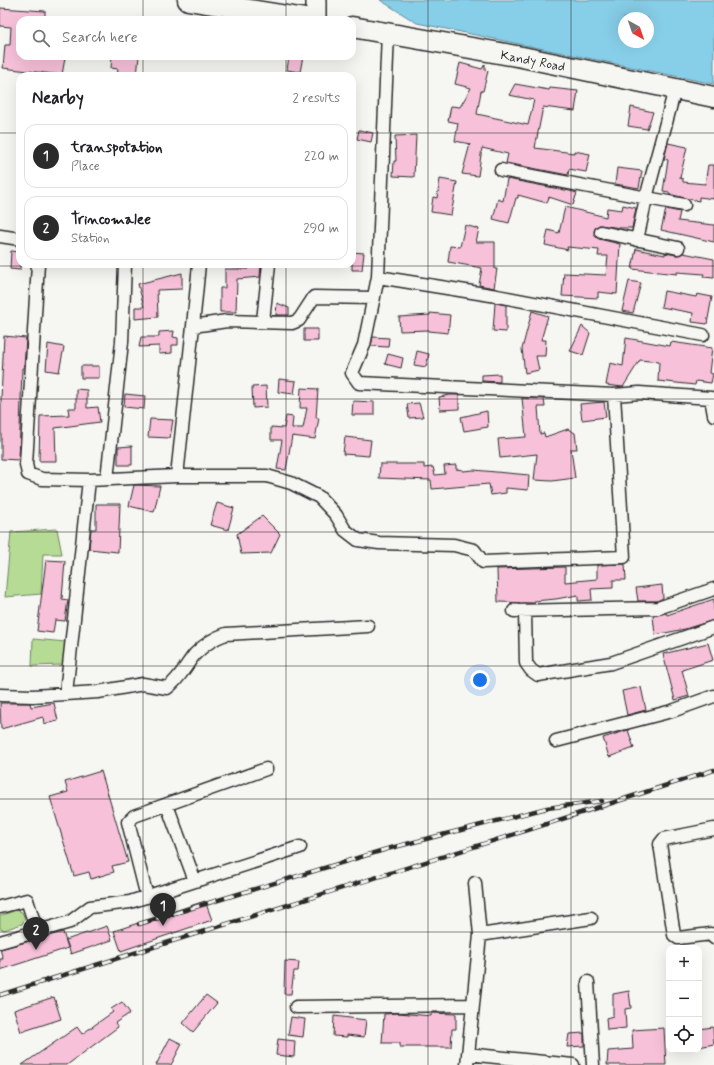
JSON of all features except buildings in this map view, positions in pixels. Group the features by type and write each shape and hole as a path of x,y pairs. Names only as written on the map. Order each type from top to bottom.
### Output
{"highway":[{"path":"188,0 287,16"},
{"name":"Kandy Road","path":"356,28 522,57 714,97"}],"main road":[{"path":"316,0 316,16"}],"street":[{"path":"388,33 378,277 364,345 352,373 359,383 614,394 639,393 711,398 714,415"},
{"path":"637,240 646,198 675,89"},
{"path":"501,170 684,205"},
{"path":"602,232 678,248"},
{"path":"0,236 16,238"},
{"path":"38,268 26,464 28,474 42,479 107,480 177,476 267,476 291,484 319,497 336,515 345,530 358,540 379,543 454,546 474,550 483,562 624,557 614,394"},
{"path":"107,480 122,342 125,268"},
{"path":"177,476 199,268"},
{"path":"263,321 269,268"},
{"path":"378,277 496,296 703,335"},
{"path":"193,326 227,321 292,323 299,320 314,297 374,298"},
{"path":"66,693 89,480"},
{"path":"714,588 658,608 520,611 526,663 531,670 538,675 611,663 714,627"},
{"path":"0,695 33,696 98,692 143,684 167,688 175,683 195,654 214,638 226,634 368,626"},
{"path":"556,741 672,711 714,696"},
{"path":"147,897 128,822 134,816 266,769"},
{"path":"167,805 195,881"},
{"path":"714,829 664,839 660,844 674,935 678,938 711,934 714,938"},
{"path":"0,942 70,922 90,907 130,902 300,847"},
{"path":"475,883 480,935 467,1059 573,1065"},
{"path":"0,907 27,900 37,931"},
{"path":"480,935 591,918"},
{"path":"588,982 593,1065"},
{"path":"296,1007 473,1005"}],"green space":[{"path":"57,529 62,554 43,554 41,594 5,597 11,532"},
{"path":"33,639 66,642 64,665 32,666"},
{"path":"16,910 22,912 25,919 22,924 4,930 0,929 0,916"}],"water":[{"path":"380,0 714,0 714,84 417,23"}],"railway":[{"path":"0,995 531,829 714,770"},
{"path":"139,924 387,849 547,808 602,801"}],"place":[{"name":"transpotation","path":"163,926"},
{"name":"Trincomalee","path":"36,950"}]}
